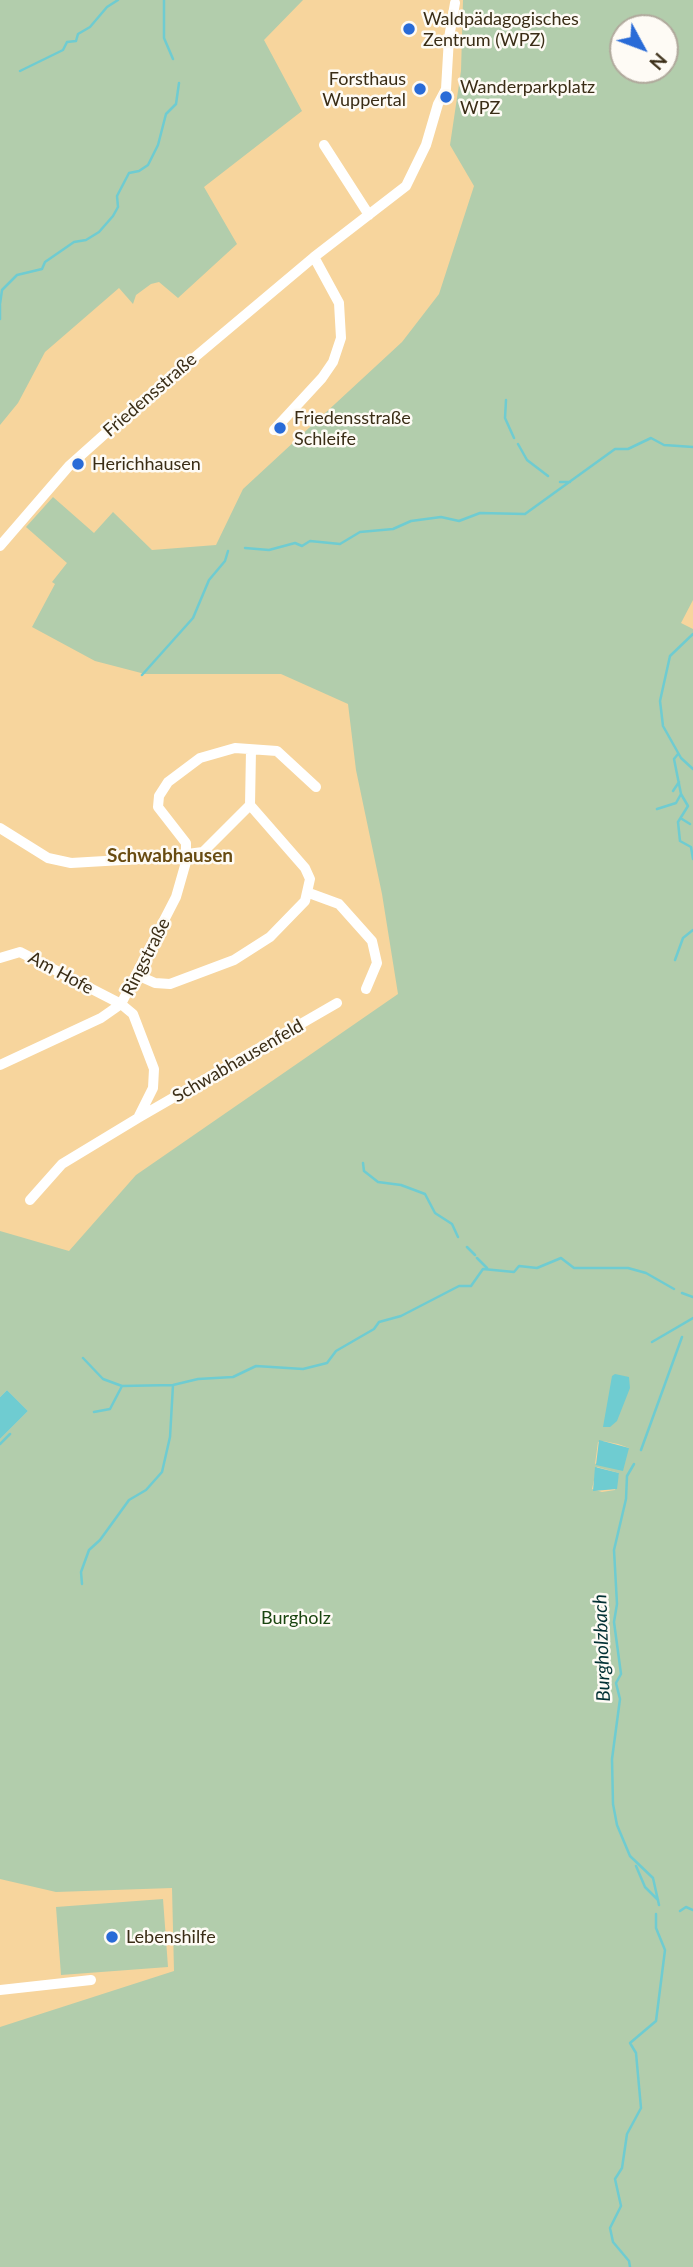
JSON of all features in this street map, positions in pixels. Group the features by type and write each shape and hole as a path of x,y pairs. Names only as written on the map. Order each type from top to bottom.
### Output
{"street":[{"name":"Friedensstraße","path":"0,547 69,466 314,257 406,186 426,145 438,104 446,89 449,38 455,3"},
{"path":"324,145 369,215"},
{"path":"274,430 322,378 333,362 341,338 339,303 314,257"},
{"path":"188,855 186,843 159,811 162,787 200,758 235,748 281,753 316,787"},
{"path":"137,975 155,983 170,984 234,960 287,923 309,893 310,879 305,868 250,805 251,750"},
{"path":"0,828 48,858 71,863 188,855 208,848 250,805"},
{"name":"Ringstraße","path":"0,1065 101,1018 121,1004 176,897 188,855"},
{"path":"309,893 339,904 372,942 377,963 366,989"},
{"name":"Am Hofe","path":"0,958 20,952 121,1004"},
{"name":"Schwabhausenfeld","path":"30,1200 62,1164 337,1003"},
{"name":"Schwabhausenfeld","path":"121,1004 134,1014 154,1069 153,1088 138,1118"},
{"path":"0,1990 91,1980"}],"green space":[{"path":"0,0 303,0 264,40 302,111 204,187 237,244 178,298 159,282 151,284 136,295 133,304 119,288 45,352 18,403 0,425"},
{"name":"Burgholz","path":"463,0 693,0 693,600 681,623 693,629 693,2267 0,2267 0,2027 174,1971 172,1888 56,1892 0,1879 0,1439 28,1411 7,1390 0,1397 0,1231 69,1251 136,1175 398,994 382,894 356,770 348,704 281,674 145,674 95,661 32,627 55,584 52,582 67,563 26,527 53,497 94,533 113,512 152,550 216,545 243,489 402,342 439,294 474,186 450,145 461,71","holes":["598,1442 618,1444 629,1448 595,1464","597,1467 619,1473 615,1490 602,1492 592,1489"]},
{"name":"Lebenshilfe","path":"163,1899 168,1967 61,1975 56,1907"}],"water":[{"path":"615,1374 629,1377 630,1388 617,1421 610,1427 603,1427 612,1376"},
{"path":"7,1390 28,1411 0,1439 0,1397"},
{"path":"599,1440 629,1448 623,1471 596,1465"},
{"path":"595,1467 619,1473 617,1489 593,1491"}],"waterway":[{"path":"20,71 63,50 67,42 76,41 78,34 90,27 107,7 118,0"},
{"path":"164,0 164,38 173,59"},
{"path":"0,304 2,290 17,275 42,269 45,262 74,242 86,240 99,232 113,216 118,207 117,196 129,173 148,165 158,145 166,114 176,104 179,83"},
{"path":"0,305 0,319"},
{"path":"506,400 505,418 514,438"},
{"path":"245,548 269,550 295,543 302,546 310,541 340,544 360,532 393,529 411,521 441,517 459,521 480,513 525,514 615,449 628,449 651,438 664,445 693,447"},
{"path":"518,444 527,460 548,476"},
{"path":"560,482 570,482"},
{"path":"142,675 193,618 209,580 225,561 228,551"},
{"name":"Burgholzbach","path":"693,634 670,656 660,701 663,726 681,758 693,769"},
{"path":"678,754 674,759 681,794 688,806 678,822 680,841 691,847 693,859"},
{"path":"673,791 679,782"},
{"path":"657,809 676,803 681,794"},
{"path":"682,819 690,824"},
{"path":"675,960 683,938 693,930"},
{"path":"363,1163 364,1171 378,1182 401,1185 425,1194 435,1213 452,1224 458,1237"},
{"path":"467,1247 475,1255"},
{"path":"477,1258 487,1268"},
{"path":"94,1412 110,1409 122,1386 173,1385 198,1379 233,1377 256,1366 303,1369 327,1363 336,1351 374,1329 379,1322 401,1316 459,1286 471,1286 483,1269 514,1272 519,1266 537,1268 561,1258 574,1268 628,1268 646,1273 674,1289"},
{"path":"682,1293 693,1297"},
{"name":"Burgholzbach","path":"652,1342 693,1318"},
{"name":"Burgholzbach","path":"641,1450 682,1337"},
{"path":"83,1358 103,1379 122,1386"},
{"path":"82,1584 81,1572 89,1550 100,1540 129,1500 146,1490 162,1472 170,1437 173,1385"},
{"path":"0,1444 10,1434"},
{"name":"Burgholzbach","path":"634,1464 627,1476 626,1499 614,1550 617,1604 614,1622 621,1674 616,1683 620,1699 612,1759 613,1804 617,1825 630,1856 653,1878 659,1905"},
{"path":"636,1866 645,1887 658,1900"},
{"path":"680,1911 686,1907 693,1910"},
{"name":"Burgholzbach","path":"630,2267 629,2261 613,2242 610,2228 621,2206 615,2179 622,2168 627,2134 641,2108 636,2053 630,2043 656,2021 665,1950 656,1928 656,1914"}],"place":[{"name":"Waldpädagogisches Zentrum (WPZ)","path":"409,29"},
{"name":"Forsthaus Wuppertal","path":"420,89"},
{"name":"Wanderparkplatz WPZ","path":"446,97"},
{"name":"Friedensstraße Schleife","path":"280,428"},
{"name":"Herichhausen","path":"78,464"},
{"name":"Lebenshilfe","path":"112,1937"}],"district":[{"name":"Schwabhausen","path":"170,856"}]}
